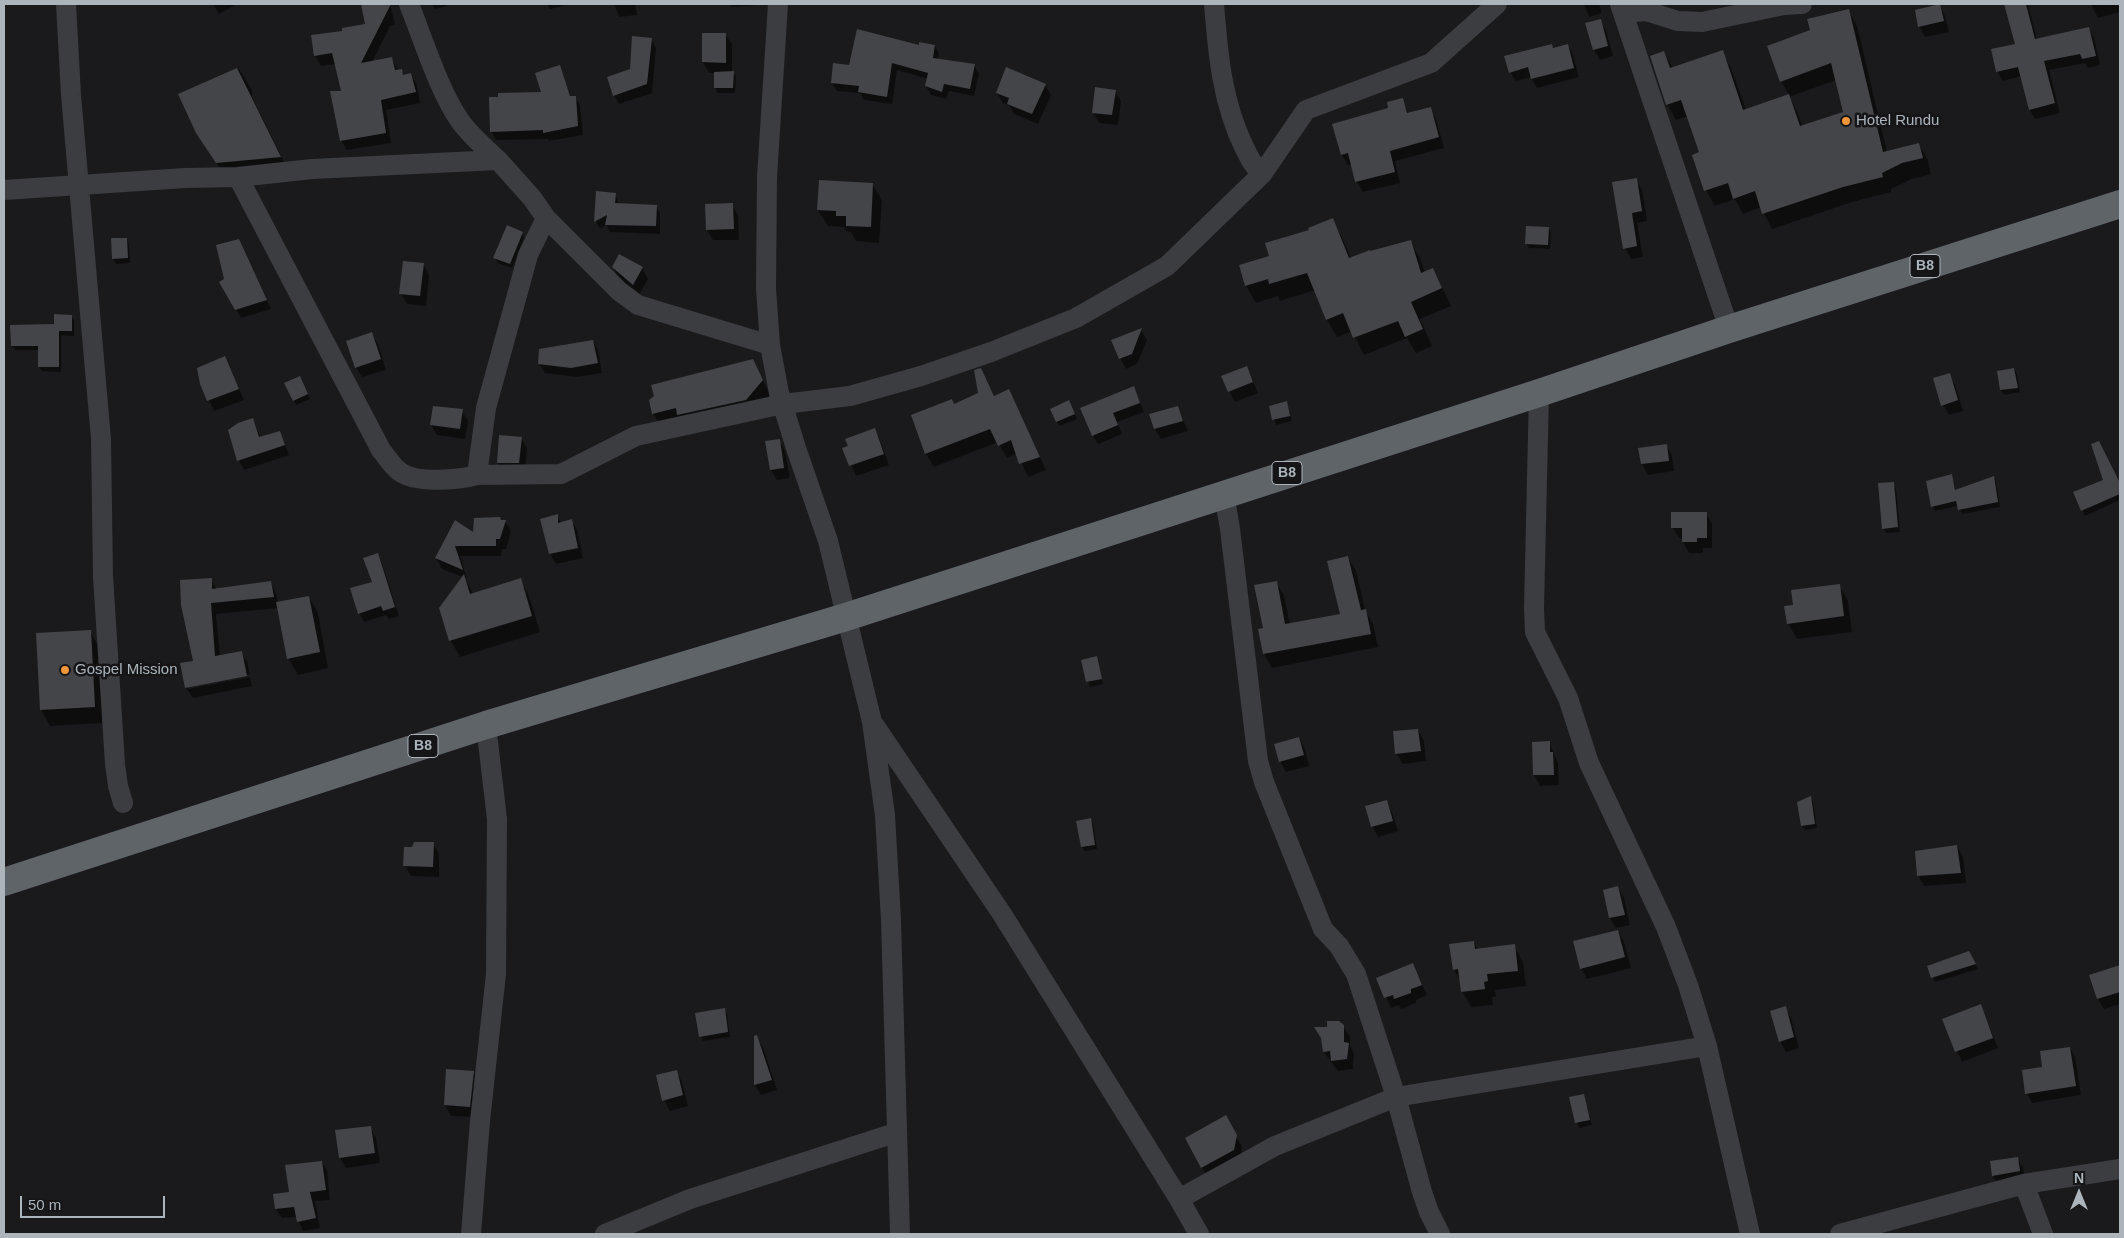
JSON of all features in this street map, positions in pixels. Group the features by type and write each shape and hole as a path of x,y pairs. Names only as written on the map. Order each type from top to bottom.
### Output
{"highway":[{"name":"B8","path":"4,882 486,725 846,617 1224,493 1539,393 1729,329 2120,204"}],"street":[{"path":"66,4 71,95 101,439 103,576 115,764 118,786 123,802"},
{"path":"409,4 430,57 459,120 532,198 546,218 619,291 638,305 770,345"},
{"path":"778,4 766,177 766,288 770,345 783,404 796,448 828,541 872,722 885,815 890,910 895,1133 900,1234"},
{"path":"1214,4 1218,54 1230,113 1254,168 1262,174"},
{"path":"238,177 381,450 400,472 408,476 459,480 476,475 561,474 636,436 783,404 850,396 921,376 991,352 1076,318 1167,266 1262,174 1306,110 1431,63 1497,4"},
{"path":"1729,329 1622,9 1646,11 1678,21 1702,22 1784,5 1802,4"},
{"path":"4,190 185,178 238,177 312,169 498,160"},
{"path":"476,475 486,408 528,255 546,218"},
{"path":"1539,393 1534,608 1536,632 1568,698 1589,763 1666,927 1708,1046 1750,1234"},
{"path":"1224,493 1260,768 1267,792 1323,929 1338,946 1356,974 1396,1097 1422,1192 1440,1234"},
{"path":"872,722 1002,914 1179,1199 1198,1234"},
{"path":"471,1234 480,1121 496,974 496,819 486,725"},
{"path":"1179,1199 1275,1146 1396,1097 1708,1046"},
{"path":"605,1234 690,1199 895,1133"},
{"path":"1840,1234 2024,1184 2120,1169"},
{"path":"2024,1184 2042,1234"}],"building":[{"path":"361,4 391,4 361,63 392,57 395,70 402,69 403,75 411,73 416,92 381,100 386,133 340,141 330,91 341,91 332,53 314,56 311,35 342,31 342,28 365,24"},
{"path":"1940,4 1944,21 1918,27 1915,10"},
{"path":"2004,4 2026,4 2035,39 2089,27 2096,56 2082,59 2080,54 2044,61 2055,103 2029,110 2018,67 1996,72 1991,49 2015,44"},
{"path":"1849,9 1883,152 1919,143 1923,158 1902,163 1882,173 1883,177 1843,187 1762,214 1755,191 1733,199 1728,183 1704,191 1692,155 1699,152 1681,100 1666,105 1650,56 1664,51 1670,68 1723,50 1743,110 1789,94 1800,126 1843,112 1831,63 1780,82 1767,46 1810,30 1807,19"},
{"path":"1601,19 1608,46 1593,50 1585,23"},
{"path":"857,29 919,45 919,42 935,45 933,58 975,64 970,89 944,84 942,92 925,86 928,73 892,63 887,97 858,92 859,86 831,83 833,63 849,65"},
{"path":"702,33 726,33 726,63 702,62"},
{"path":"632,36 652,38 647,84 613,96 607,77 630,69"},
{"path":"1552,44 1553,48 1568,44 1574,68 1531,79 1528,67 1509,73 1504,56"},
{"path":"560,65 570,96 576,96 578,126 543,133 543,130 490,132 489,97 498,97 498,93 541,92 535,73"},
{"path":"1006,67 1046,84 1032,114 1007,104 1009,98 996,93"},
{"path":"237,68 281,157 216,163 196,133 178,94"},
{"path":"734,71 733,88 714,88 714,72"},
{"path":"1095,87 1116,90 1112,115 1092,113"},
{"path":"1403,98 1407,113 1431,107 1439,137 1390,151 1395,172 1355,182 1348,153 1341,155 1332,124 1388,108 1387,102"},
{"path":"1637,178 1642,211 1632,213 1637,246 1623,249 1612,182"},
{"path":"819,180 873,183 871,227 846,226 846,216 836,216 836,211 817,210"},
{"path":"596,191 616,193 615,203 657,205 656,226 605,225 607,215 594,222"},
{"path":"733,203 734,229 706,230 705,204"},
{"path":"1333,218 1349,258 1370,250 1411,240 1421,273 1433,268 1442,288 1411,302 1423,329 1405,337 1398,321 1353,338 1343,313 1326,320 1307,273 1269,284 1268,279 1245,286 1239,265 1269,256 1265,243 1309,230 1308,228"},
{"path":"507,225 523,232 510,264 493,258"},
{"path":"1526,226 1549,227 1548,245 1525,244"},
{"path":"111,238 127,238 128,258 112,259"},
{"path":"239,239 267,300 235,310 219,282 224,279 216,245"},
{"path":"619,254 643,267 633,285 612,267"},
{"path":"403,261 424,263 420,296 399,294"},
{"path":"54,314 72,315 72,331 59,331 59,367 38,367 38,346 11,346 10,325 54,324"},
{"path":"1142,328 1132,354 1119,359 1111,340"},
{"path":"372,332 381,359 355,368 346,341"},
{"path":"593,340 598,363 571,368 538,364 539,349"},
{"path":"225,356 239,389 207,401 200,384 197,368"},
{"path":"753,359 763,380 746,400 677,415 676,408 652,414 649,400 654,396 651,385"},
{"path":"1247,366 1253,382 1228,392 1221,376"},
{"path":"981,368 994,396 1009,389 1040,457 1019,464 1011,440 998,446 990,429 925,454 911,415 952,399 954,404 978,393 974,370"},
{"path":"2014,368 2018,388 2000,390 1997,371"},
{"path":"1950,373 1958,400 1941,406 1933,378"},
{"path":"300,376 308,394 293,401 284,383"},
{"path":"1134,386 1140,403 1113,413 1118,425 1092,436 1080,408"},
{"path":"1069,400 1075,414 1056,422 1050,409"},
{"path":"1287,401 1290,416 1272,420 1269,406"},
{"path":"433,406 463,409 460,429 430,425"},
{"path":"1178,406 1183,421 1154,429 1149,414"},
{"path":"253,418 259,437 280,431 285,445 237,461 228,430 238,423"},
{"path":"875,428 884,454 849,466 842,448 848,446 845,439"},
{"path":"499,435 522,437 519,463 497,463"},
{"path":"780,439 784,468 770,470 765,441"},
{"path":"2099,441 2120,483 2120,494 2081,511 2073,492 2103,480 2091,444"},
{"path":"1667,444 1669,461 1641,464 1638,448"},
{"path":"1952,474 1955,490 1994,476 1998,502 1958,510 1956,501 1931,507 1926,481"},
{"path":"1894,482 1898,527 1882,529 1878,483"},
{"path":"1671,512 1707,512 1707,538 1697,538 1697,542 1682,542 1682,528 1671,528"},
{"path":"558,514 558,523 572,519 578,548 549,554 540,519"},
{"path":"500,517 501,520 506,520 500,539 496,539 496,546 455,546 463,570 435,558 455,520 473,532 474,518"},
{"path":"378,553 395,607 383,611 381,606 358,614 350,588 372,582 363,558"},
{"path":"1348,556 1361,610 1366,609 1371,634 1263,654 1258,629 1263,628 1254,585 1277,581 1285,624 1340,614 1327,561"},
{"path":"464,574 470,594 521,578 532,616 449,641 439,608"},
{"path":"212,578 212,589 271,581 274,597 211,603 215,656 242,651 247,676 185,688 180,663 193,661 181,605 180,580"},
{"path":"1840,584 1844,616 1787,624 1784,606 1793,605 1791,590"},
{"path":"309,596 320,652 287,659 276,602"},
{"name":"Gospel Mission","path":"91,630 95,707 40,710 36,633"},
{"path":"1097,656 1102,679 1086,682 1081,660"},
{"path":"1418,729 1421,751 1395,754 1393,731"},
{"path":"1299,737 1304,755 1279,762 1274,744"},
{"path":"1550,741 1550,752 1553,752 1554,775 1533,775 1532,742"},
{"path":"1811,796 1815,824 1801,826 1797,802"},
{"path":"1387,800 1393,821 1371,827 1365,806"},
{"path":"1091,818 1095,845 1081,847 1076,821"},
{"path":"414,842 434,842 433,867 403,866 404,847 412,847"},
{"path":"1957,845 1961,873 1917,876 1915,851"},
{"path":"1618,886 1625,915 1609,918 1603,890"},
{"path":"1618,930 1625,957 1580,969 1573,941"},
{"path":"1474,941 1475,949 1515,944 1518,971 1487,974 1488,981 1484,982 1485,989 1461,992 1458,969 1453,970 1449,944"},
{"path":"1969,951 1976,964 1931,978 1927,966"},
{"path":"1413,963 1422,985 1411,989 1411,993 1394,999 1393,995 1384,998 1376,978"},
{"path":"2120,965 2120,992 2097,999 2089,975"},
{"path":"1981,1004 1993,1038 1955,1052 1942,1019"},
{"path":"1786,1006 1794,1037 1779,1042 1770,1011"},
{"path":"725,1008 728,1032 699,1037 695,1013"},
{"path":"1327,1021 1339,1021 1344,1025 1344,1042 1349,1043 1347,1059 1331,1061 1330,1051 1323,1052 1321,1038 1314,1027 1327,1027"},
{"path":"757,1035 772,1080 754,1085 754,1036"},
{"path":"2070,1047 2076,1086 2025,1094 2022,1070 2042,1067 2040,1051"},
{"path":"446,1069 474,1071 470,1107 444,1105"},
{"path":"677,1070 683,1095 662,1101 656,1075"},
{"path":"1584,1094 1590,1120 1575,1123 1569,1097"},
{"path":"1226,1115 1237,1135 1234,1150 1201,1168 1185,1138"},
{"path":"371,1126 375,1153 339,1158 335,1130"},
{"path":"2018,1157 2020,1171 1992,1176 1990,1161"},
{"path":"322,1161 326,1190 310,1192 316,1218 297,1222 294,1207 275,1209 273,1194 289,1192 285,1165"}],"place":[{"name":"Hotel Rundu","path":"1846,121"},
{"name":"Gospel Mission","path":"65,670"}]}
